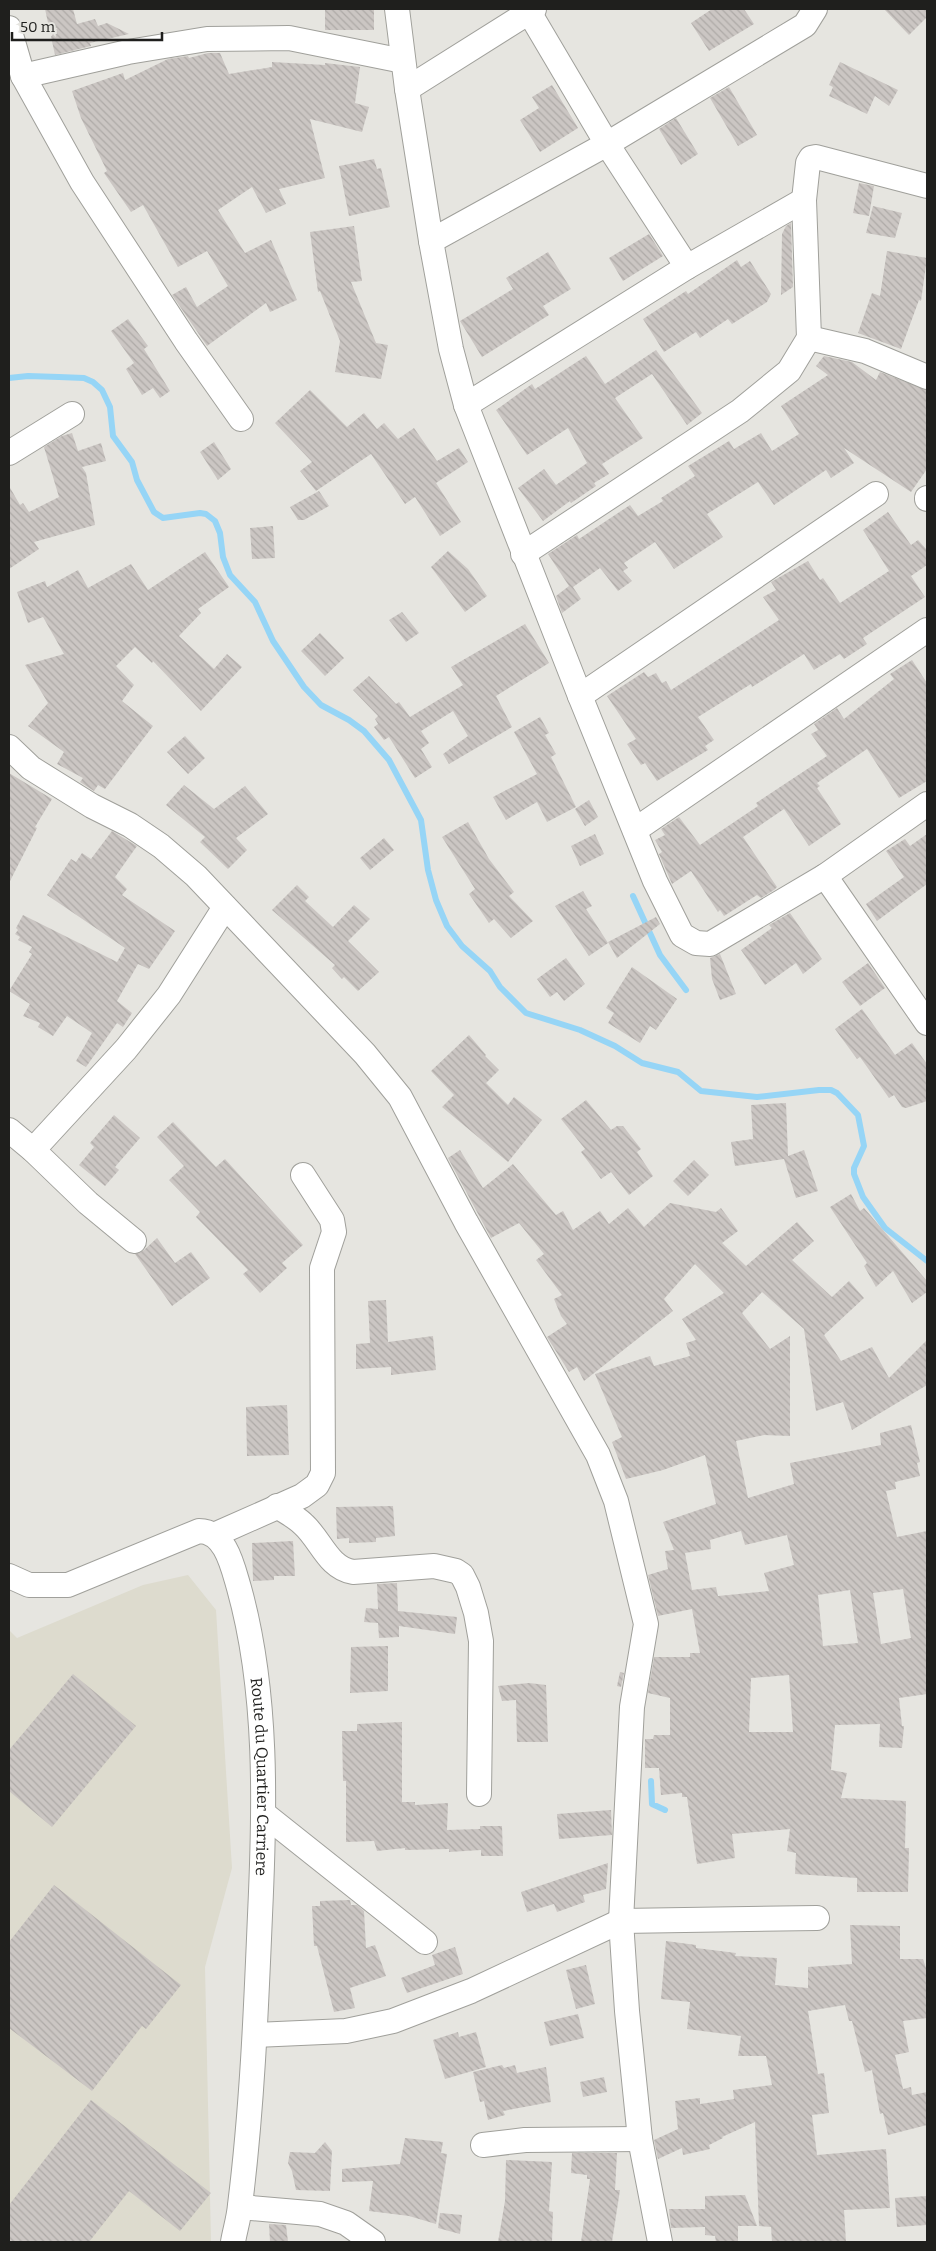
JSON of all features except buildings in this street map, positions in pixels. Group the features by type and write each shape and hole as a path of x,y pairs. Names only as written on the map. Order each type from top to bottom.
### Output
{"street":[{"path":"397,9 407,89 431,241 451,349 466,405 523,554 655,881 682,935 696,943 710,944 825,876 927,804"},
{"path":"431,241 607,144 805,25 815,9"},
{"path":"407,89 531,11 607,144 687,267"},
{"path":"9,28 24,76 82,182 186,341 241,418"},
{"path":"24,76 128,52 207,39 289,38 403,61"},
{"path":"523,554 740,411 789,371 809,338 804,200 808,163 811,158 816,156 927,186"},
{"path":"466,405 687,267 804,200"},
{"path":"809,338 865,351 927,377"},
{"path":"9,453 72,414"},
{"path":"580,696 876,494"},
{"path":"635,830 927,630"},
{"path":"9,747 31,768 92,806 130,825 161,846 196,876 365,1054 400,1097 466,1222 598,1455 616,1501 646,1624 632,1707 622,1921 626,2012 640,2139 660,2242"},
{"path":"825,876 927,1022"},
{"path":"33,1150 132,1042 169,995 225,906"},
{"path":"9,1130 33,1150 88,1203 134,1241"},
{"path":"9,1576 30,1585 68,1585 199,1531 206,1531 214,1535 302,1496 317,1486 323,1473 322,1268 334,1232 332,1220 303,1175"},
{"path":"277,1506 304,1525 335,1565 344,1570 353,1572 434,1566 456,1570 462,1575 476,1613 481,1641 479,1794"},
{"name":"Route du Quartier Carriere","path":"214,1535 222,1543 233,1567 246,1614 260,1709 264,1814 255,2036 237,2239"},
{"path":"264,1814 426,1942"},
{"path":"255,2036 346,2031 392,2021 471,1991 622,1921 817,1918"},
{"path":"483,2145 525,2140 640,2139"},
{"path":"240,2207 320,2214 346,2223 373,2242"}],"shaded area":[{"path":"188,1575 216,1610 232,1868 205,1967 211,2242 9,2242 9,1630 17,1638 143,1585"}],"waterway":[{"path":"9,378 28,376 84,378 93,382 102,390 110,407 113,436 132,462 137,480 154,512 163,518 200,513 206,514 215,521 220,533 223,557 230,575 255,602 273,641 304,687 321,705 349,720 364,731 389,760 421,820 428,870 436,900 447,926 462,946 490,971 500,987 526,1013 580,1030 615,1046 642,1063 678,1072 701,1091 757,1097 819,1090 831,1090 837,1093 858,1115 864,1146 854,1168 854,1174 863,1197 885,1228 927,1261"},
{"path":"633,896 660,955 686,990"},
{"path":"651,1781 652,1804 665,1810"}]}
